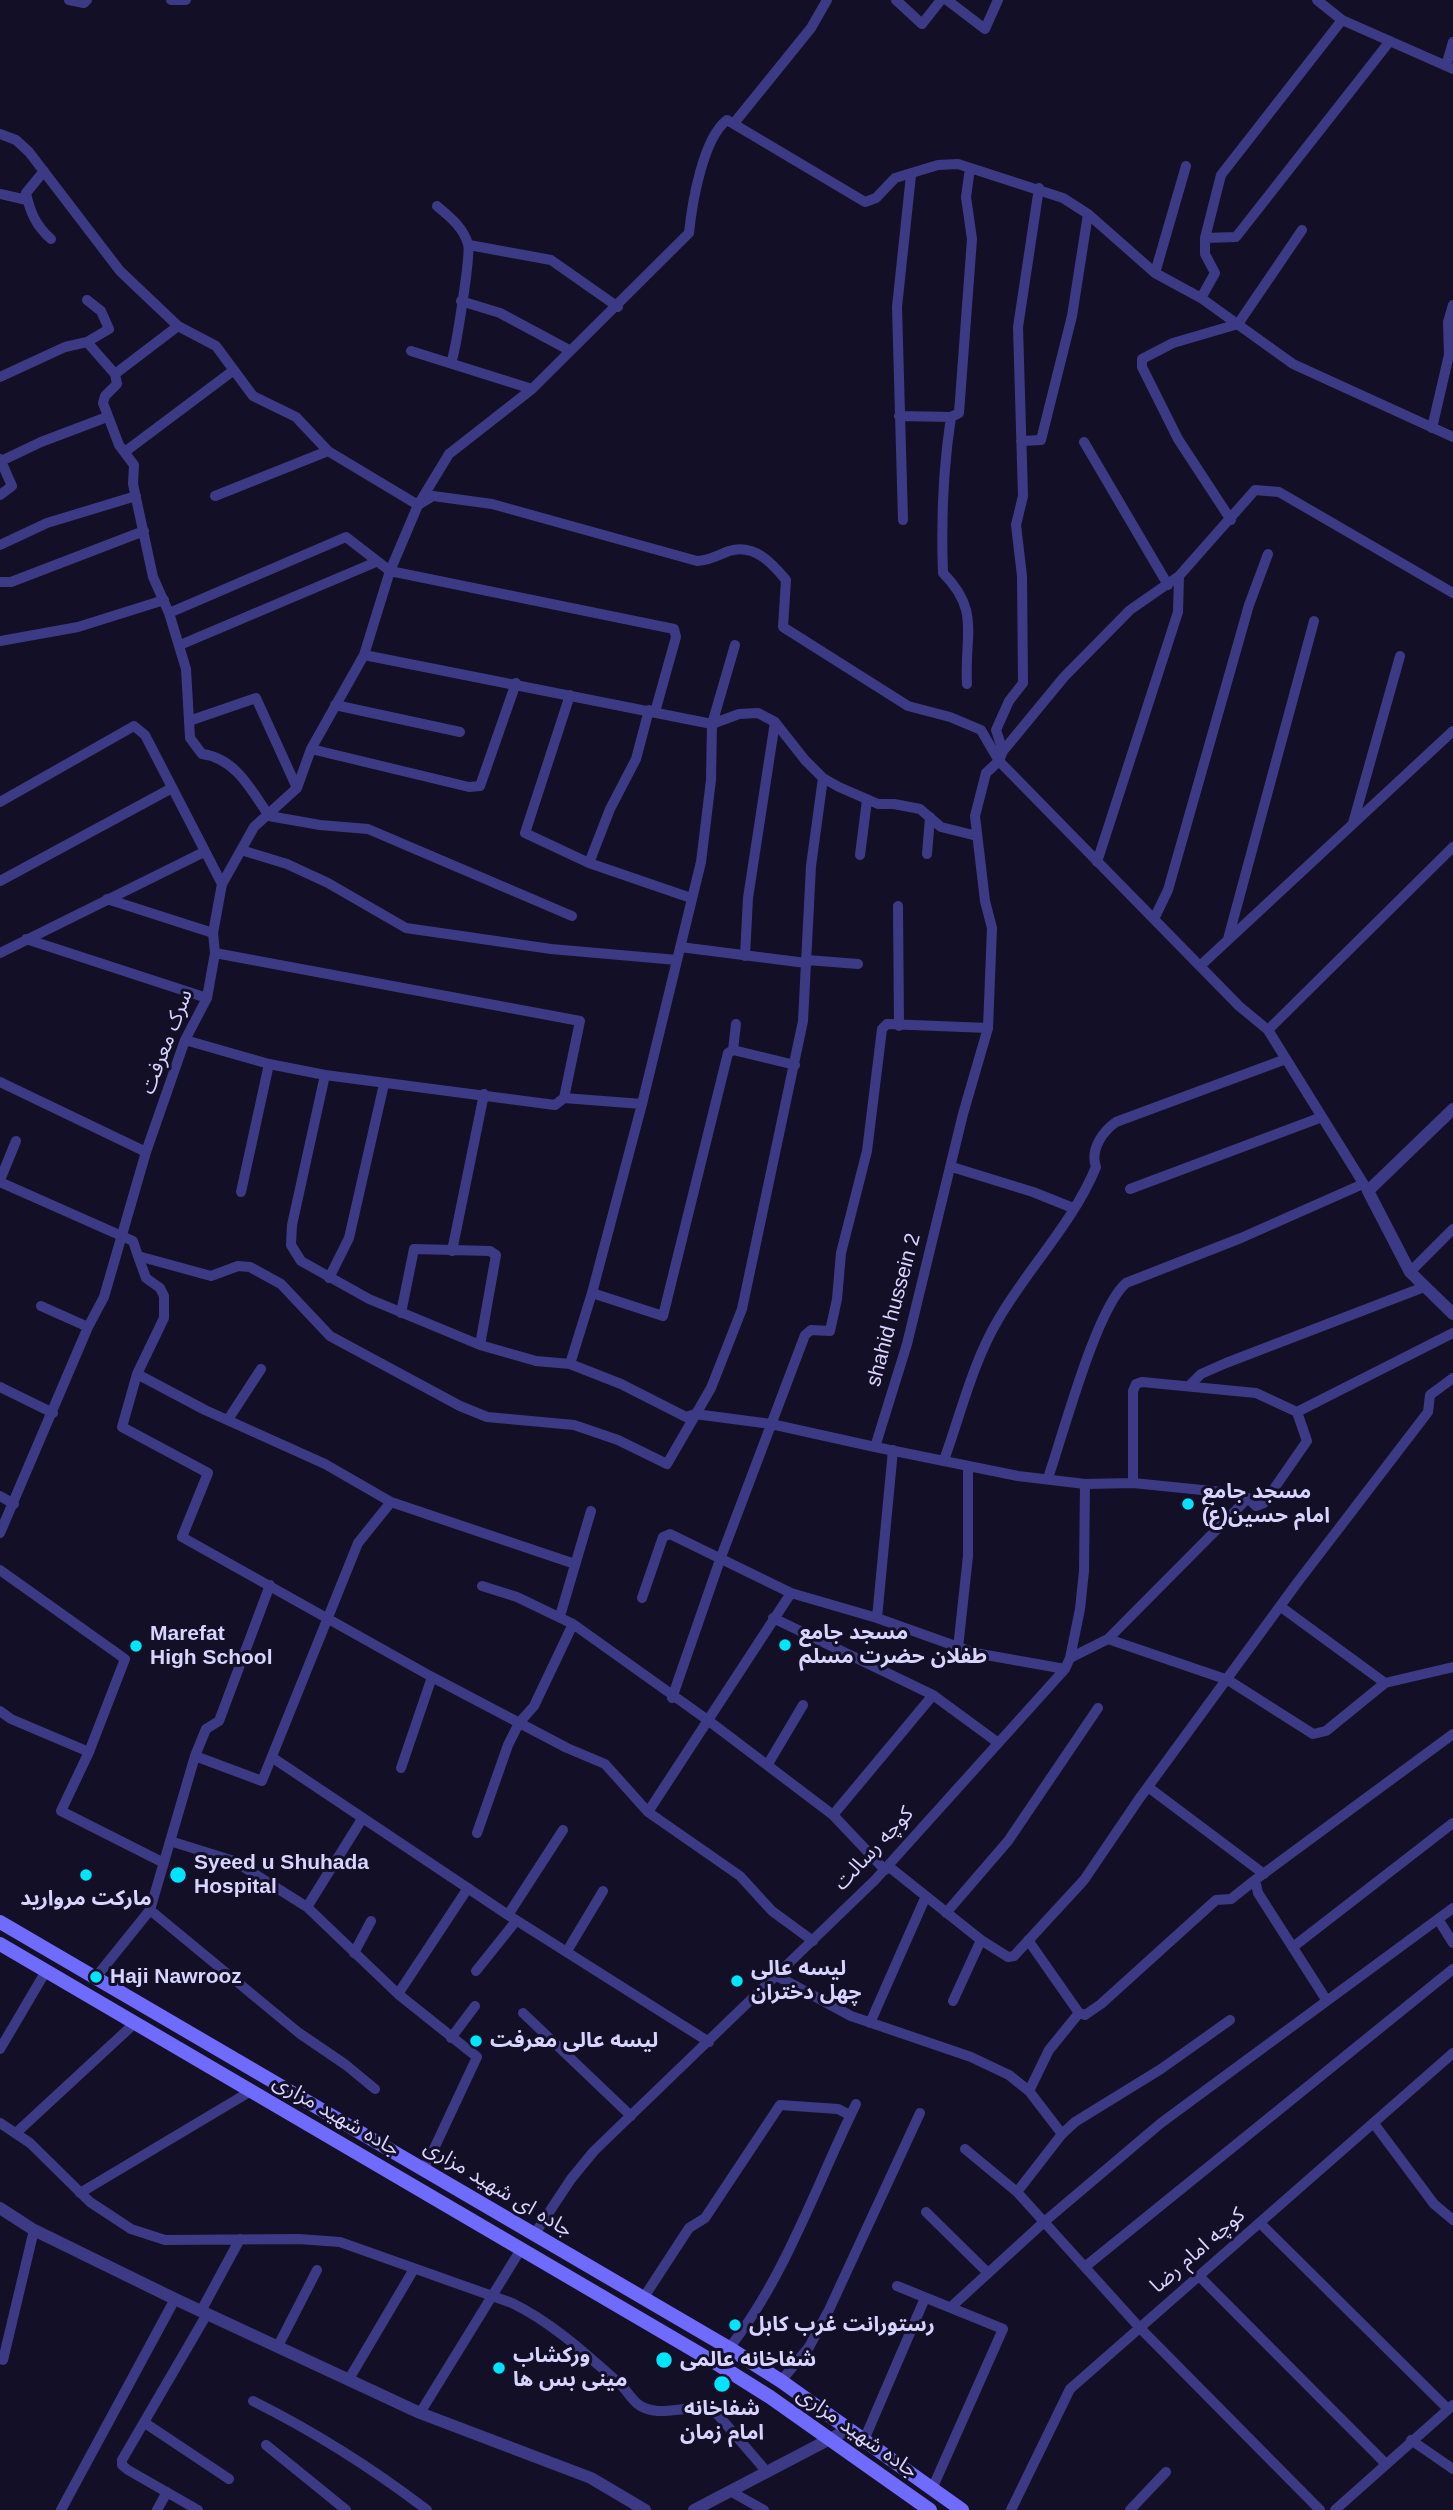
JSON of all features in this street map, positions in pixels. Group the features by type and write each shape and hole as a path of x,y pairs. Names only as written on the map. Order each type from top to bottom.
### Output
{"main road":[{"name":"جاده ای شهید مزاری","path":"0,1922 729,2348 781,2381 962,2510"},
{"name":"جاده شهید مزاری","path":"0,1944 719,2365 930,2510"}],"street":[{"path":"69,0 84,3 87,0"},
{"path":"171,0 186,0"},
{"path":"827,0 811,28 735,122 865,202 876,198 895,178 937,165 958,164 1039,188 1063,198 1088,214 1155,274 1201,298 1293,364 1453,437"},
{"path":"896,0 922,24 941,0"},
{"path":"947,0 985,29 998,0"},
{"path":"1317,0 1342,20 1450,68 1453,42"},
{"path":"1201,298 1215,273 1205,254 1205,238 1220,175 1342,20"},
{"path":"1205,238 1236,237 1390,41"},
{"name":"سرک معرفت","path":"0,1533 88,1327 104,1297 146,1152 185,1040 207,998 215,953 213,933 222,884 254,827 297,788 311,749 365,655 390,570 418,505 449,454 532,389 569,350 618,307 689,233 692,206 715,129 727,120 735,122"},
{"path":"0,134 16,140 44,171 120,271 178,327 216,346 253,396 296,417 328,451 418,505 433,496 492,504 697,561 706,561 732,550 748,550 768,559 786,580 783,627 908,706 950,717 981,730 1001,756 1097,862 1239,1006 1268,1030 1366,1188 1410,1272 1453,1314"},
{"path":"1155,274 1186,166"},
{"path":"899,416 951,418 959,413 972,239 966,197 970,168"},
{"path":"44,171 30,184 26,193 41,231 51,239"},
{"path":"903,520 897,307 911,175"},
{"path":"1001,756 996,730 1009,701 1023,683 1022,576 1016,525 1023,496 1018,327 1039,188"},
{"path":"0,194 27,200"},
{"path":"437,206 458,224 469,245 469,263 461,301 458,336 451,363"},
{"path":"1021,441 1041,440 1072,316 1088,214"},
{"path":"1231,520 1178,439 1142,367 1142,359 1173,343 1238,324 1302,230"},
{"path":"469,245 551,260 618,307"},
{"path":"0,377 65,347 87,342 109,329 101,311 87,300"},
{"path":"461,301 500,313 569,350"},
{"path":"1432,428 1449,355 1448,322 1453,305"},
{"path":"116,374 178,327"},
{"path":"87,342 116,374 117,384 105,396 103,403 119,445 134,465 136,496 153,577 169,613 186,669 190,738 202,754 218,756 230,763 269,816 368,830 572,916"},
{"path":"411,351 532,389"},
{"path":"125,451 234,370"},
{"path":"0,495 12,486 1,460 107,416"},
{"path":"951,418 945,458 943,573 960,590 968,608 968,684"},
{"path":"1084,442 1168,585"},
{"path":"215,496 328,451"},
{"name":"shahid hussein 2","path":"875,1447 907,1343 963,1114 988,1028 992,928 985,901 975,816 986,774 1064,677 1130,610 1179,576 1255,490 1279,492 1453,593"},
{"path":"0,545 47,523 136,496"},
{"path":"0,582 10,582 144,531"},
{"path":"169,613 346,537 390,570 674,629 676,637 636,759 610,809 589,863"},
{"path":"1154,919 1168,890 1249,605 1268,554"},
{"path":"180,645 376,562"},
{"path":"1097,862 1178,612 1179,576"},
{"path":"0,641 78,627 164,600"},
{"path":"1228,939 1314,621"},
{"path":"570,1364 592,1293 642,1104 680,947 705,834 712,780 712,724 735,645"},
{"path":"365,655 712,724 739,714 758,713 775,722 788,741 823,778 867,800 920,809 941,827 977,836"},
{"path":"1353,824 1400,656"},
{"path":"311,749 469,787 480,786 516,683"},
{"path":"570,695 525,833 589,863 691,898"},
{"path":"189,721 256,698 297,788"},
{"path":"335,705 460,732"},
{"path":"745,956 748,898 775,722"},
{"path":"0,802 134,726 145,735 222,884"},
{"path":"1200,966 1453,731"},
{"path":"138,1256 211,1276 238,1266 250,1267 281,1284 330,1336 487,1418 574,1425 618,1440 667,1464 711,1388 742,1309 803,1021 811,866 823,778"},
{"path":"0,881 172,788"},
{"path":"860,855 867,800"},
{"path":"927,854 930,817"},
{"path":"1268,1030 1453,847"},
{"path":"241,850 287,864 328,883 407,928 551,949 677,960"},
{"path":"0,953 204,852"},
{"path":"107,900 213,933"},
{"path":"898,906 900,1026"},
{"path":"26,939 207,998"},
{"path":"680,947 745,956 858,964"},
{"path":"185,1040 269,1064 325,1076 555,1105 564,1098 580,1021 215,953"},
{"path":"733,1050 736,1024"},
{"path":"673,1698 721,1557 805,1335 811,1331 830,1331 837,1299 841,1254 867,1151 882,1029 887,1024 988,1028"},
{"path":"592,1293 658,1316 666,1312 728,1053 733,1050 795,1065"},
{"path":"944,1460 983,1346 1015,1292 1092,1178 1096,1167 1093,1159 1107,1129 1195,1091 1286,1059"},
{"path":"241,1192 269,1064"},
{"path":"325,1076 292,1225 291,1245 301,1261 329,1278 401,1313 480,1345 536,1361 570,1364 621,1384 686,1417 695,1413 771,1424 944,1460 968,1468 1085,1484 1133,1483 1222,1492 1248,1498 1256,1506 1264,1503 1307,1441 1297,1412 1256,1393 1142,1382 1136,1384 1133,1391 1133,1483"},
{"path":"0,1082 146,1152"},
{"path":"329,1278 349,1238 384,1084"},
{"path":"452,1251 484,1094"},
{"path":"564,1098 642,1104"},
{"path":"1048,1478 1098,1330 1115,1293 1126,1283 1366,1188 1453,1110"},
{"path":"1130,1189 1322,1117"},
{"path":"16,1141 0,1181 133,1241 146,1278 160,1288 164,1296 164,1318 137,1374 122,1427 208,1473 182,1537 432,1677 567,1748 605,1764 648,1812 740,1876 772,1911 813,1941"},
{"path":"952,1167 1033,1192 1073,1208"},
{"path":"1410,1272 1453,1228"},
{"path":"401,1313 414,1249 491,1251 496,1255 480,1345"},
{"path":"1190,1385 1201,1374 1226,1363 1424,1287"},
{"path":"40,1306 88,1327"},
{"path":"1297,1412 1453,1333"},
{"path":"229,1419 261,1369"},
{"path":"137,1374 205,1410 325,1464 391,1502 575,1564"},
{"path":"482,1586 560,1616 573,1624 768,1764 833,1815 886,1868 981,1940 1008,1957 1014,1956 1084,1880 1148,1787 1428,1412 1430,1395 1453,1378"},
{"path":"0,1387 53,1413"},
{"path":"877,1618 893,1450"},
{"path":"958,1648 968,1556 968,1468"},
{"name":"کوچه رسالت","path":"534,2235 584,2163 886,1868 1065,1669 1070,1658 1080,1609 1084,1571 1085,1484"},
{"path":"0,1496 14,1504"},
{"path":"1070,1658 1108,1639 1248,1498"},
{"path":"195,1756 262,1781 358,1543 391,1502"},
{"path":"560,1616 592,1511"},
{"path":"642,1598 666,1534 721,1557 791,1593 877,1618 958,1648 1065,1669"},
{"path":"0,1570 125,1658 62,1814 162,1862"},
{"path":"96,1977 150,1910 195,1756 206,1729 219,1721 270,1584"},
{"path":"648,1812 791,1593"},
{"path":"1281,1607 1385,1683"},
{"path":"773,1618 933,1695 997,1742"},
{"path":"477,1833 508,1745 519,1723 534,1706 573,1624"},
{"path":"1108,1639 1227,1680 1313,1734 1326,1731 1385,1683 1453,1667"},
{"path":"401,1768 432,1677"},
{"path":"833,1815 933,1695"},
{"path":"768,1764 803,1705"},
{"path":"946,1913 1008,1841 1098,1708"},
{"path":"0,1711 10,1719 89,1752"},
{"path":"1028,1940 1079,2013 1086,2015 1216,1900 1231,1899 1453,1734"},
{"path":"273,1758 512,1918 709,2042"},
{"path":"1148,1787 1259,1877"},
{"path":"307,1906 362,1819"},
{"path":"1293,1947 1453,1823"},
{"path":"476,1971 512,1918 563,1830"},
{"path":"170,1840 234,1861 307,1906 398,1994 474,2054 476,2061 424,2170"},
{"path":"1259,1877 1258,1893 1326,2001"},
{"path":"398,1994 468,1888"},
{"path":"567,1951 603,1891"},
{"path":"870,2023 926,1896"},
{"path":"951,2307 1044,2222 1161,2123 1453,1908"},
{"path":"150,1910 299,2033 346,2065 375,2089"},
{"path":"1438,1919 1453,1943"},
{"path":"354,1953 371,1921"},
{"path":"953,2001 981,1940"},
{"path":"1086,2266 1453,1969"},
{"path":"0,2049 46,1971"},
{"path":"777,1976 851,2016 971,2057 1009,2075 1029,2091 1062,2134"},
{"path":"452,2038 475,2006"},
{"path":"523,2013 631,2116"},
{"path":"1029,2091 1049,2050 1079,2013"},
{"path":"1017,2192 1062,2134 1230,2020"},
{"path":"16,2133 136,2022"},
{"name":"کوچه امام رضا","path":"1011,2510 1070,2389 1375,2125 1453,2053"},
{"path":"80,2193 251,2091"},
{"path":"729,2348 747,2326 785,2253 856,2104"},
{"path":"644,2297 689,2228 705,2218 780,2105 838,2109 850,2115"},
{"path":"781,2381 809,2347 828,2312 920,2113"},
{"path":"0,2123 30,2143 80,2193 131,2229 165,2240 341,2242 494,2297 533,2314 583,2353 640,2405 659,2411 709,2408 766,2472"},
{"path":"1375,2125 1434,2204 1453,2220"},
{"path":"965,2149 1017,2192 1139,2327 1320,2510"},
{"path":"0,2208 34,2230 175,2299 420,2413 591,2478 645,2510"},
{"path":"926,2212 988,2273"},
{"path":"1260,2223 1451,2407 1335,2510"},
{"path":"3,2360 34,2230"},
{"path":"198,2510 122,2465 240,2239"},
{"path":"420,2413 494,2297 521,2249"},
{"path":"349,2379 414,2269"},
{"path":"278,2346 317,2270"},
{"path":"1199,2276 1385,2464"},
{"path":"897,2286 1003,2329 932,2488"},
{"path":"864,2440 925,2298"},
{"path":"61,2510 175,2299"},
{"path":"253,2401 315,2433 386,2478 427,2510"},
{"path":"145,2423 229,2479"},
{"path":"694,2510 849,2429"},
{"path":"1411,2440 1453,2469"},
{"path":"266,2445 346,2510"},
{"path":"1130,2510 1166,2472"},
{"path":"730,2491 764,2510"},
{"path":"156,2510 167,2492"}],"place":[{"name":"مسجد جامع امام حسین(ع)","path":"1188,1504"},
{"name":"مسجد جامع طفلان حضرت مسلم","path":"785,1645"},
{"name":"Marefat High School","path":"136,1646"},
{"name":"مارکت مروارید","path":"86,1875"},
{"name":"Syeed u Shuhada Hospital","path":"178,1875"},
{"name":"Haji Nawrooz","path":"96,1977"},
{"name":"لیسه عالی چهل دختران","path":"737,1981"},
{"name":"لیسه عالی معرفت","path":"476,2041"},
{"name":"رستورانت غرب کابل","path":"735,2325"},
{"name":"شفاخانه عالمی","path":"664,2360"},
{"name":"ورکشاب مینی بس ها","path":"499,2368"},
{"name":"شفاخانه امام زمان","path":"722,2384"}]}
